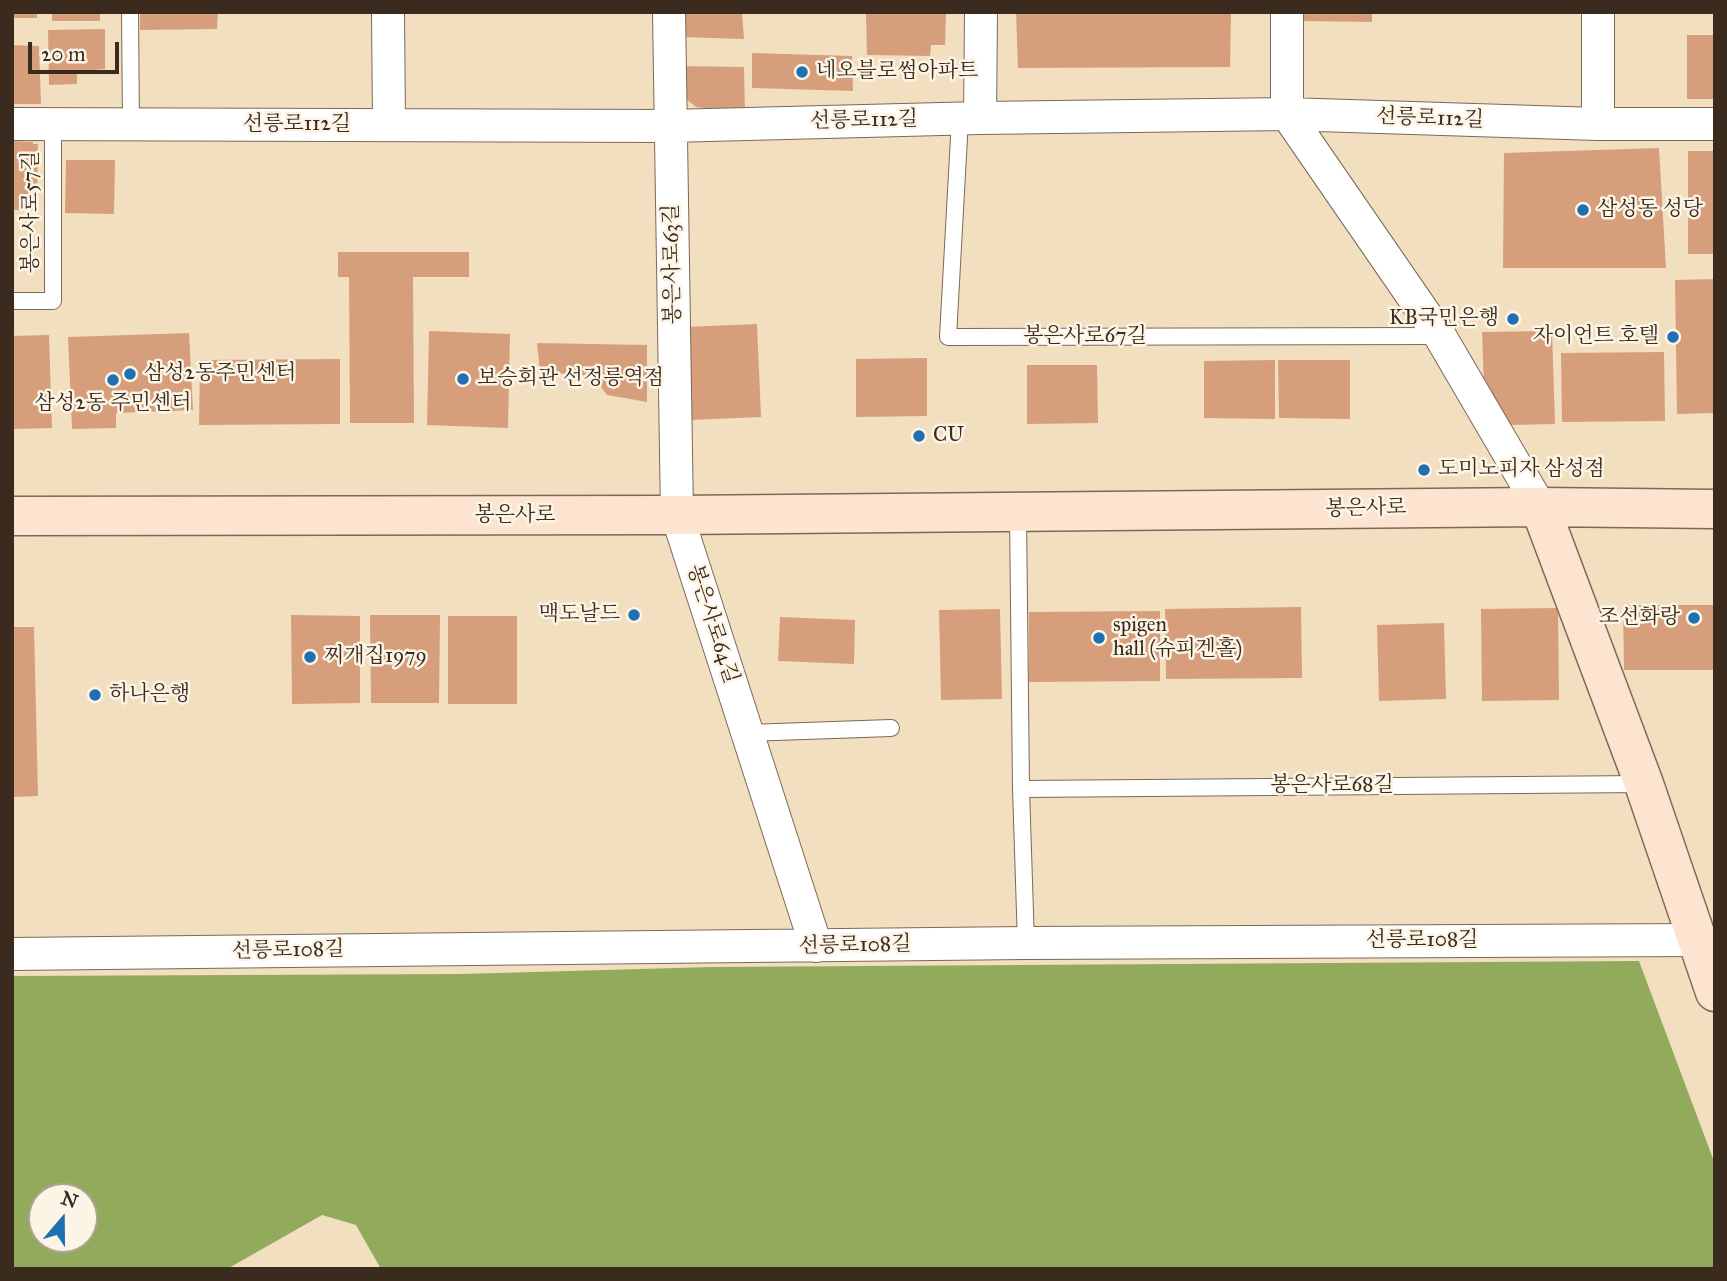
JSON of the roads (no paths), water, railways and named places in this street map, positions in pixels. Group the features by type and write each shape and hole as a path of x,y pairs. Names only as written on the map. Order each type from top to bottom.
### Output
{"main road":[{"name":"봉은사로","path":"12,516 1018,513 1540,507 1715,509"},
{"path":"1540,507 1644,784 1715,992"}],"street":[{"path":"388,12 389,125"},
{"name":"봉은사로63길","path":"669,12 677,515"},
{"path":"970,118 981,12"},
{"path":"1287,12 1287,114 1440,336 1540,507"},
{"path":"1598,12 1598,124"},
{"name":"선릉로112길","path":"12,124 670,126 970,118 1287,114 1598,124 1715,124"},
{"name":"봉은사로64길","path":"677,515 816,946"},
{"name":"선릉로108길","path":"12,954 1026,943 1698,940"}],"lane":[{"path":"130,12 131,125"},
{"name":"봉은사로67길","path":"970,118 948,337 1440,336"},
{"name":"봉은사로57길","path":"12,301 53,302 53,124"},
{"path":"1018,513 1021,789 1026,943"},
{"path":"747,733 891,728"},
{"name":"봉은사로68길","path":"1021,789 1644,784"}],"place":[{"name":"네오블로썸아파트","path":"802,72"},
{"name":"삼성동 성당","path":"1583,210"},
{"name":"KB국민은행","path":"1513,319"},
{"name":"자이언트 호텔","path":"1673,337"},
{"name":"삼성2동주민센터","path":"130,374"},
{"name":"보승회관 선정릉역점","path":"463,379"},
{"name":"삼성2동 주민센터","path":"113,380"},
{"name":"CU","path":"919,436"},
{"name":"도미노피자 삼성점","path":"1424,470"},
{"name":"맥도날드","path":"634,615"},
{"name":"조선화랑","path":"1694,618"},
{"name":"spigen hall (슈피겐홀)","path":"1099,638"},
{"name":"찌개집1979","path":"310,657"},
{"name":"하나은행","path":"95,695"}]}
